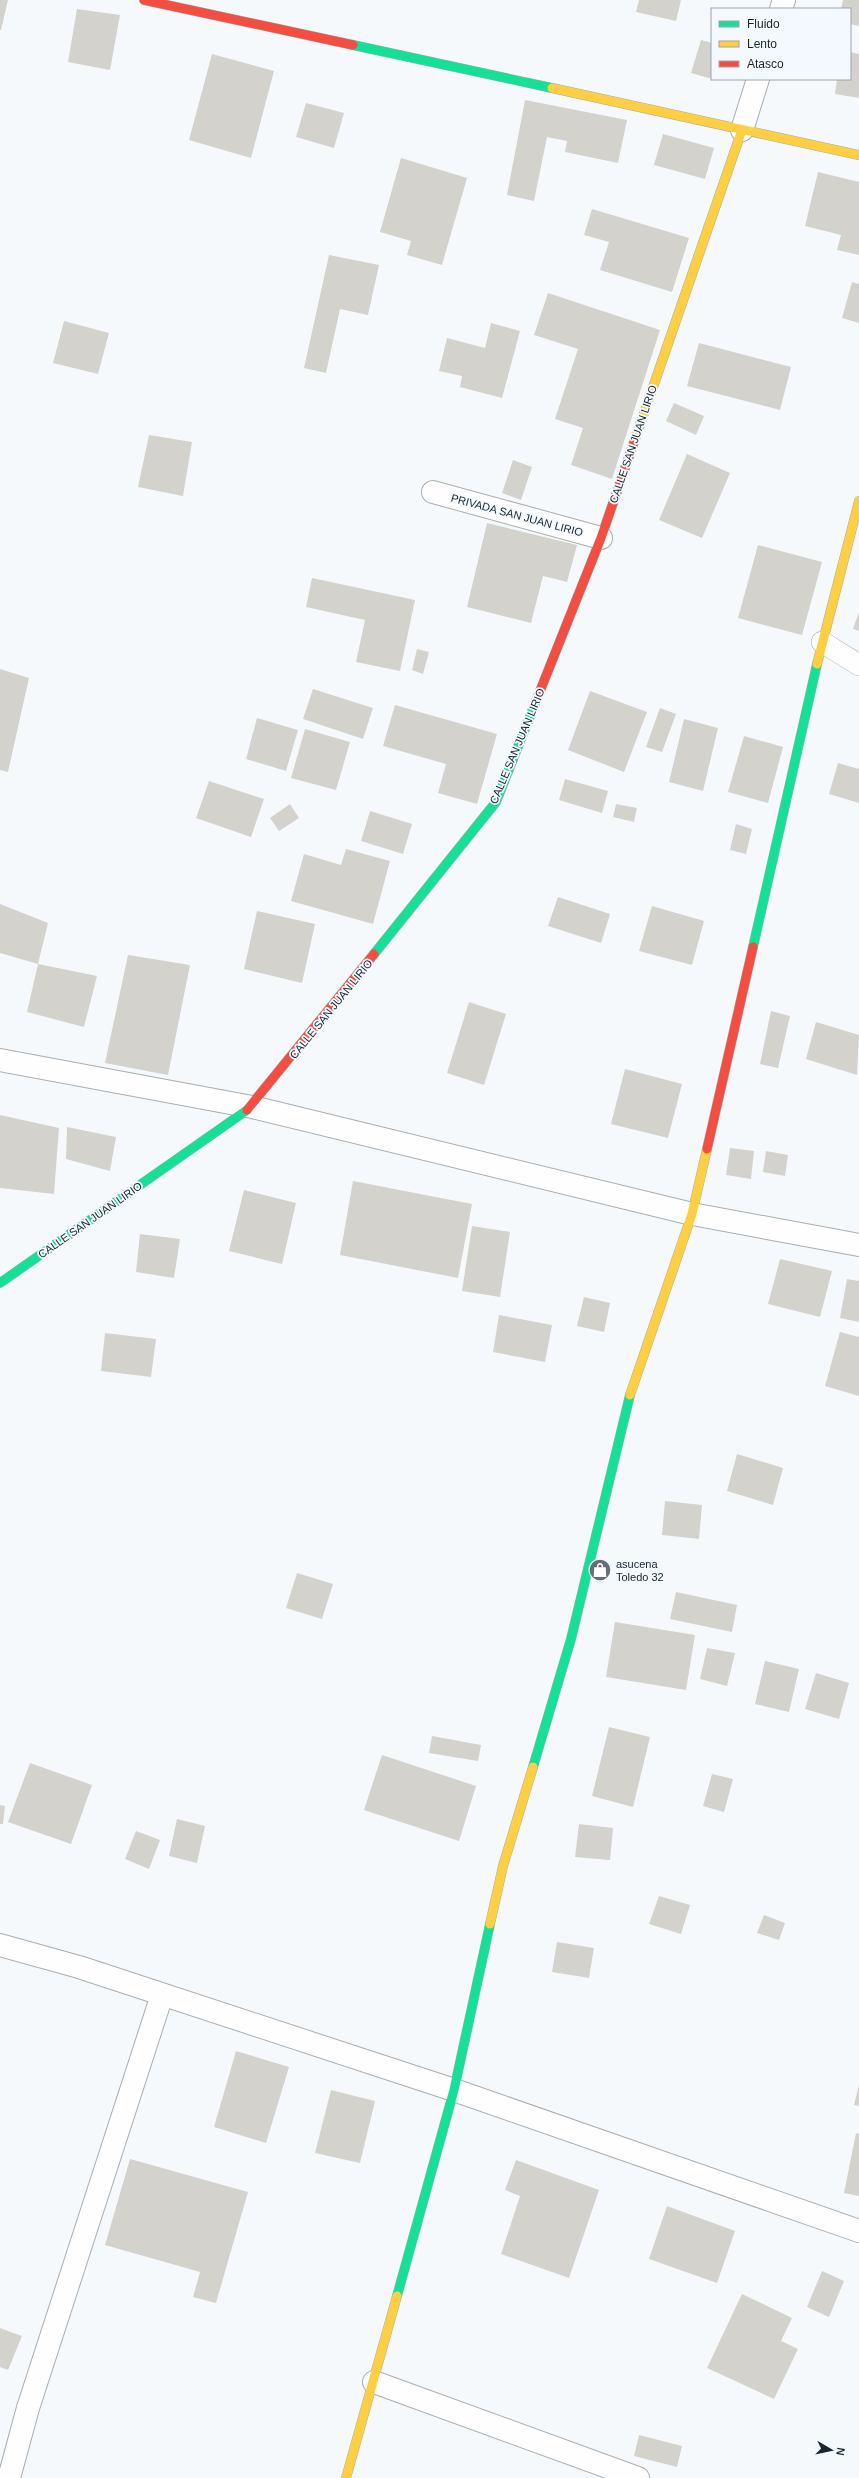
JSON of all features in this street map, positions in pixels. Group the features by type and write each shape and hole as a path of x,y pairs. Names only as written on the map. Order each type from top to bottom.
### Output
{"street":[{"path":"144,0 859,155"},
{"name":"CALLE SAN JUAN LIRIO","path":"0,1283 252,1107 496,802 601,538 742,130 758,80"},
{"name":"PRIVADA SAN JUAN LIRIO","path":"433,492 601,538"},
{"path":"346,2478 374,2382 454,2090 502,1866 571,1639 626,1405 692,1214 822,642 859,501"},
{"path":"0,1060 252,1107 692,1214 859,1245"},
{"path":"0,1945 79,1967 454,2090 859,2231"},
{"path":"9,2478 28,2408 162,1995"},
{"path":"374,2382 638,2478"}],"lane":[{"path":"822,642 859,665"}],"building":[{"path":"0,0 8,0 1,30 0,30"},
{"path":"639,0 681,0 676,21 636,12"},
{"path":"843,0 859,0 859,26 851,24 851,8 841,8"},
{"path":"77,9 120,15 110,70 68,62"},
{"path":"701,40 711,43 711,79 691,73"},
{"path":"851,52 859,54 859,98 835,94 837,80 851,80"},
{"path":"212,54 274,71 251,158 189,140"},
{"path":"525,100 627,120 618,163 565,152 567,141 547,137 534,201 507,195"},
{"path":"306,103 344,113 334,148 296,137"},
{"path":"663,134 714,148 705,179 654,165"},
{"path":"401,158 467,178 442,265 407,255 411,241 380,232"},
{"path":"818,172 859,182 859,255 837,250 841,235 805,226"},
{"path":"592,209 689,238 672,292 600,270 609,242 584,235"},
{"path":"329,255 379,265 368,315 340,309 326,373 304,368"},
{"path":"852,282 859,284 859,323 842,318"},
{"path":"548,293 660,330 612,479 571,465 583,428 555,419 578,349 534,335"},
{"path":"64,321 109,333 98,374 53,363"},
{"path":"491,323 520,331 502,398 460,387 462,376 439,371 447,338 485,348"},
{"path":"699,343 791,367 780,410 687,386"},
{"path":"674,403 704,416 696,435 666,421"},
{"path":"149,435 192,442 183,496 138,487"},
{"path":"687,454 730,473 702,538 659,520"},
{"path":"513,460 532,467 521,500 502,493"},
{"path":"487,523 577,545 567,582 543,576 531,623 467,607"},
{"path":"758,545 822,562 802,635 738,618"},
{"path":"312,578 415,600 400,671 356,662 365,620 306,607"},
{"path":"859,612 859,631 853,629"},
{"path":"417,649 429,652 423,674 412,670"},
{"path":"0,669 29,678 8,772 0,770"},
{"path":"313,689 373,708 363,739 303,719"},
{"path":"590,691 647,712 624,772 568,750"},
{"path":"395,705 497,734 477,804 438,793 446,764 383,746"},
{"path":"660,708 676,714 662,752 646,747"},
{"path":"257,718 298,730 286,771 246,759"},
{"path":"684,719 718,728 703,791 669,782"},
{"path":"305,729 350,742 336,790 291,778"},
{"path":"744,736 783,747 768,803 728,792"},
{"path":"838,763 859,769 859,803 829,794"},
{"path":"565,779 608,791 602,813 559,800"},
{"path":"209,781 264,799 251,837 196,818"},
{"path":"290,804 299,818 279,831 270,818"},
{"path":"616,804 637,808 634,822 613,817"},
{"path":"370,811 412,824 403,854 361,841"},
{"path":"736,824 752,829 746,854 730,850"},
{"path":"346,849 390,861 373,924 291,901 304,854 341,865"},
{"path":"558,897 610,914 601,943 548,926"},
{"path":"0,904 48,923 38,964 0,953"},
{"path":"652,906 704,921 692,965 639,951"},
{"path":"257,911 315,924 302,983 244,969"},
{"path":"128,955 190,965 168,1075 105,1063"},
{"path":"38,964 97,976 84,1027 27,1012"},
{"path":"469,1002 506,1014 484,1085 447,1073"},
{"path":"771,1011 790,1016 778,1068 760,1064"},
{"path":"816,1022 859,1035 857,1075 806,1059"},
{"path":"625,1069 682,1084 668,1138 611,1124"},
{"path":"0,1115 59,1128 54,1194 0,1188"},
{"path":"67,1127 116,1137 110,1171 66,1159"},
{"path":"730,1148 754,1151 751,1179 726,1175"},
{"path":"766,1151 788,1155 785,1176 763,1172"},
{"path":"353,1181 472,1204 458,1278 340,1255"},
{"path":"244,1190 296,1203 282,1264 229,1251"},
{"path":"472,1226 510,1232 500,1297 462,1291"},
{"path":"140,1234 180,1239 174,1278 136,1272"},
{"path":"780,1259 832,1271 820,1317 768,1304"},
{"path":"847,1279 859,1281 859,1322 840,1318"},
{"path":"584,1297 610,1303 604,1332 577,1326"},
{"path":"499,1315 552,1325 545,1362 493,1352"},
{"path":"840,1332 859,1337 859,1396 825,1386"},
{"path":"105,1333 156,1339 151,1377 101,1371"},
{"path":"737,1454 783,1468 773,1505 727,1491"},
{"path":"665,1501 702,1505 699,1539 662,1535"},
{"path":"297,1573 333,1584 322,1619 286,1608"},
{"path":"676,1592 737,1605 732,1632 670,1619"},
{"path":"615,1622 695,1635 686,1690 606,1677"},
{"path":"707,1648 735,1653 727,1686 700,1679"},
{"path":"765,1661 799,1669 789,1712 755,1704"},
{"path":"816,1673 849,1683 839,1719 805,1709"},
{"path":"609,1727 650,1737 633,1807 592,1796"},
{"path":"432,1736 481,1745 478,1761 429,1753"},
{"path":"382,1755 476,1786 459,1841 364,1810"},
{"path":"30,1763 92,1785 71,1844 8,1822"},
{"path":"712,1774 733,1779 724,1812 703,1806"},
{"path":"0,1805 5,1806 3,1824 0,1824"},
{"path":"177,1819 205,1826 197,1863 169,1856"},
{"path":"579,1824 613,1828 610,1860 575,1857"},
{"path":"136,1831 160,1840 149,1869 125,1859"},
{"path":"659,1896 690,1905 681,1934 649,1924"},
{"path":"764,1915 785,1923 779,1940 757,1933"},
{"path":"557,1942 594,1948 589,1978 552,1972"},
{"path":"236,2051 289,2067 266,2143 214,2127"},
{"path":"859,2085 859,2106 854,2105"},
{"path":"331,2090 375,2101 360,2163 315,2153"},
{"path":"856,2133 859,2134 859,2196 844,2193"},
{"path":"130,2159 248,2192 216,2303 193,2297 200,2272 105,2245"},
{"path":"516,2160 599,2190 569,2278 501,2254 520,2196 505,2190"},
{"path":"667,2206 735,2231 717,2283 649,2259"},
{"path":"822,2271 844,2281 829,2317 807,2307"},
{"path":"742,2294 792,2318 781,2341 798,2349 774,2399 707,2368"},
{"path":"0,2328 22,2336 8,2370 0,2367"},
{"path":"639,2435 682,2446 677,2467 634,2456"}],"traffic: fast":[{"path":"353,45 552,88"},
{"path":"753,947 817,664"},
{"path":"374,954 496,802 540,691"},
{"path":"0,1283 247,1110"},
{"path":"533,1767 571,1639 630,1395"},
{"path":"397,2296 454,2090 490,1924"}],"traffic: slow":[{"path":"552,88 859,155"},
{"path":"634,442 742,130"},
{"path":"817,664 859,501"},
{"path":"630,1395 692,1214 707,1149"},
{"path":"490,1924 503,1866 533,1767"},
{"path":"346,2478 397,2296"}],"traffic: jam":[{"path":"144,0 353,45"},
{"path":"540,691 601,538 634,442"},
{"path":"707,1149 753,947"},
{"path":"247,1110 374,954"}],"place":[{"name":"asucena Toledo 32","path":"600,1570"}]}
